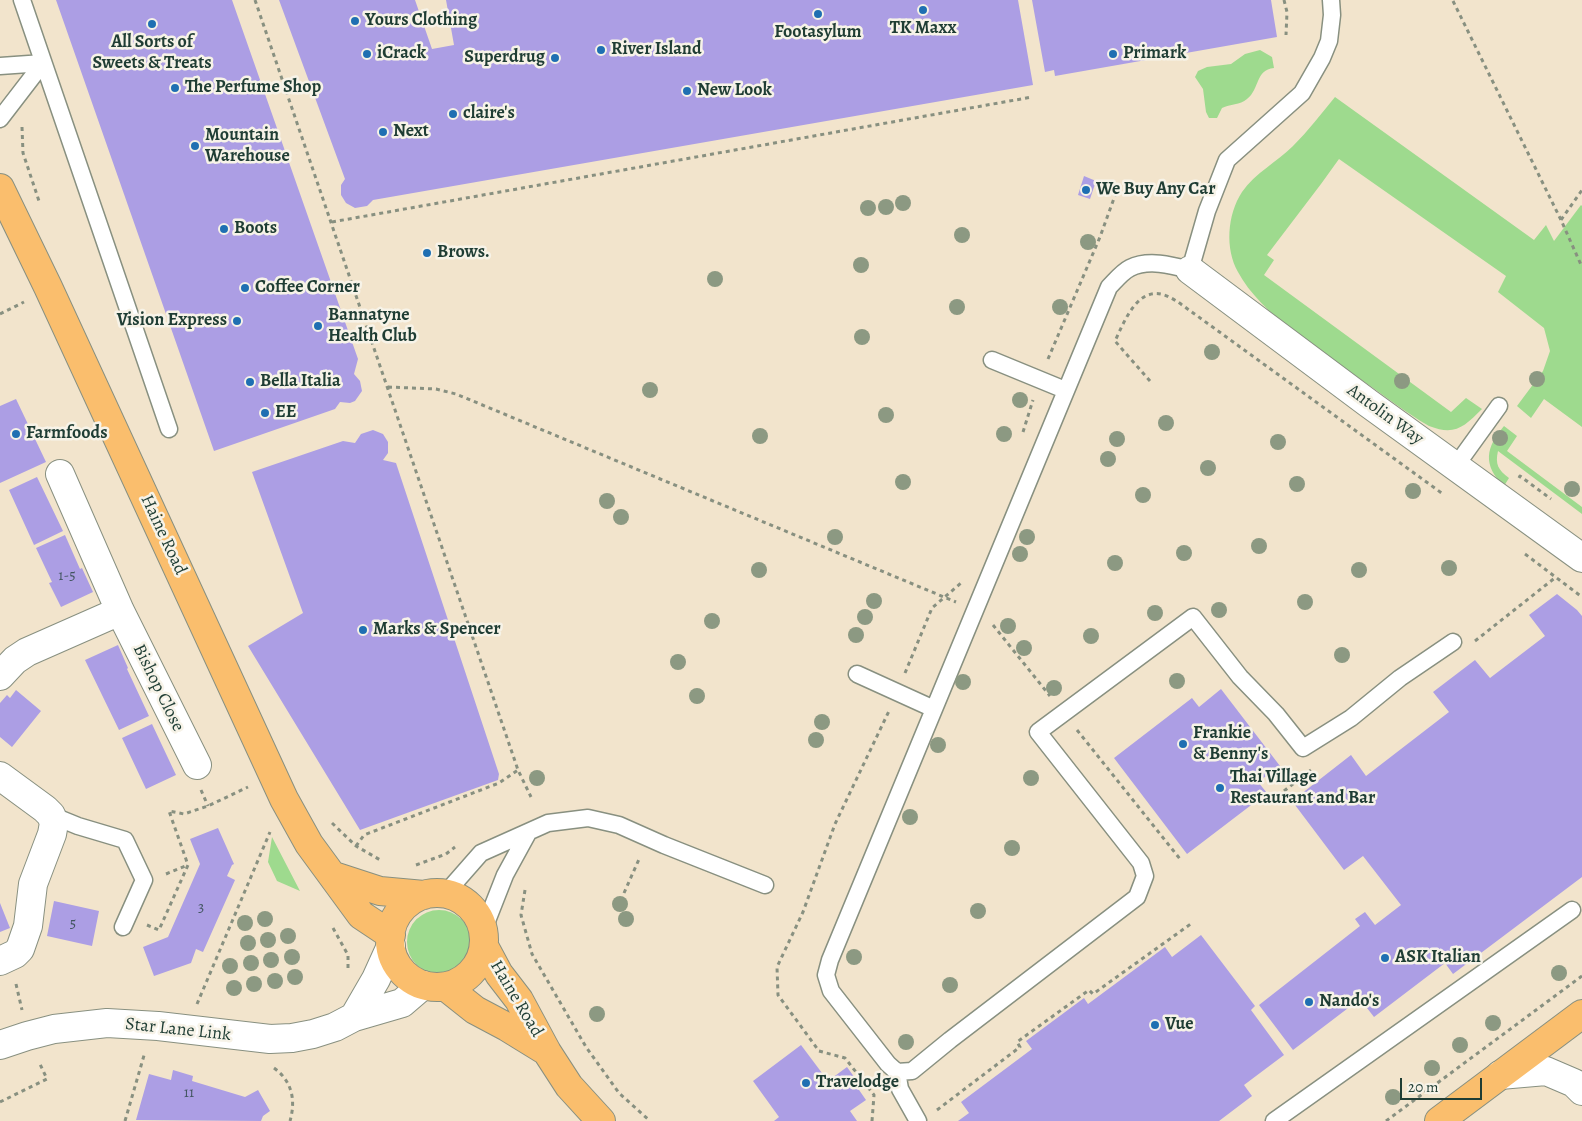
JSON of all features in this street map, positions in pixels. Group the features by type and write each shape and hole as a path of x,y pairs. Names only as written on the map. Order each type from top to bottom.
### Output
{"main road":[{"name":"Haine Road","path":"0,188 48,287 284,799 309,844 361,915 391,940 394,959 411,980 434,986 547,1052"},
{"name":"Haine Road","path":"334,876 380,891 458,898 470,906 479,917 484,938 499,974 519,1000 547,1052 570,1086 601,1121"},
{"path":"391,940 394,922 402,910 411,901 434,895"},
{"name":"Haine Road","path":"434,986 460,982 472,973 480,960 484,938"},
{"path":"1439,1121 1581,1017"}],"street":[{"name":"Antolin Way","path":"1190,270 1455,467 1582,558"},
{"name":"Bishop Close","path":"60,474 120,610 196,765"},
{"path":"0,676 15,660 27,652 120,610"},
{"path":"0,776 45,809 54,823 52,834 33,884 28,926 20,949 15,954 0,960"},
{"path":"354,1017 376,978 391,940"},
{"name":"Star Lane Link","path":"0,1045 54,1029 107,1024 150,1025 270,1039 292,1038 313,1034 334,1027 354,1017 402,1003 434,986"},
{"path":"1500,1075 1546,1071 1574,1083 1582,1091"}],"lane":[{"path":"22,0 169,429"},
{"path":"925,1117 900,1089 897,1072 888,1064 831,991 826,975 830,960 1109,288 1128,269 1140,264 1164,264 1190,270 1207,211 1227,160 1302,93 1322,58 1329,41 1332,15 1331,0"},
{"path":"0,66 43,63"},
{"path":"0,119 43,63"},
{"path":"992,360 1066,390"},
{"path":"1455,467 1499,406"},
{"path":"897,1072 912,1071 1137,897 1145,876 1141,863 1038,732 1194,616 1240,677 1276,714 1304,748 1351,718 1400,678 1453,642"},
{"path":"857,674 934,709"},
{"path":"50,815 78,826 125,840 144,880 126,922"},
{"path":"434,895 481,853 548,823 588,818 619,825 664,845 765,884"},
{"path":"484,938 505,875 528,833"},
{"path":"1274,1121 1572,910"}],"path":[{"path":"255,0 518,770 531,797"},
{"path":"1284,0 1287,12 1286,35"},
{"path":"1453,0 1582,266"},
{"path":"332,222 1032,97"},
{"path":"12,103 22,124 23,154 42,207"},
{"path":"1022,434 1040,380 1100,237 1117,190"},
{"path":"1561,220 1582,190"},
{"path":"1150,381 1115,341 1128,313 1136,302 1151,294 1159,294 1169,296 1444,495"},
{"path":"0,314 23,303"},
{"path":"388,387 436,389 456,394 974,610 995,628 1180,859"},
{"path":"1525,554 1582,597"},
{"path":"872,1121 874,1095 845,1058 819,1051 778,995 777,967 803,912 835,824 898,692 932,608 966,579"},
{"path":"356,846 364,835 499,783 518,770"},
{"path":"126,922 159,930 188,865 169,811 184,814 208,806 255,784"},
{"path":"329,819 356,846 382,861 390,862"},
{"path":"205,1007 196,1006 271,831"},
{"path":"415,866 446,854 461,842"},
{"path":"624,893 641,856"},
{"path":"525,885 521,915 532,954 586,1048 619,1093 650,1121"},
{"path":"331,923 348,955 348,971"},
{"path":"925,1117 1020,1046 1017,1042 1065,1007 1089,990 1093,994 1192,923"},
{"path":"1386,1121 1582,976"},
{"path":"125,1121 146,1051 137,1050"},
{"path":"0,1102 48,1079 37,1058"},
{"path":"272,1066 286,1079 291,1089 293,1100 290,1121"}],"green space":[{"path":"1260,50 1272,57 1274,68 1264,72 1247,99 1222,108 1217,118 1209,118 1206,112 1203,89 1195,77 1198,71 1207,67 1231,64 1245,54"},
{"path":"1335,97 1534,240 1546,225 1554,241 1582,206 1582,427 1544,399 1531,418 1517,406 1543,371 1550,351 1544,328 1498,292 1506,276 1339,159 1267,255 1274,260 1264,275 1451,412 1466,398 1482,409 1470,421 1459,428 1446,430 1429,426 1312,346 1277,318 1248,288 1238,272 1231,253 1231,221 1237,201 1247,185 1293,146"},
{"path":"1504,426 1517,436 1507,451 1582,507 1582,514 1498,451 1498,466 1509,478 1504,486 1492,471 1489,456 1493,441"},
{"path":"272,837 300,891 277,881 268,862"},
{"path":"433,910 445,910 462,919 469,930 471,942 469,954 462,965 445,974 433,974 421,969 412,960 407,948 407,936 412,924 421,915"}],"building":[{"path":"56,0 232,0 358,359 354,374 360,381 362,391 355,401 350,403 340,402 335,409 214,451"},
{"path":"279,0 415,0 432,49 454,45 446,0 1018,0 1033,85 373,200 367,206 355,208 346,203 341,195 341,185 345,179"},
{"name":"Primark","path":"1032,0 1271,0 1277,37 1055,76 1054,70 1045,72"},
{"name":"We Buy Any Car","path":"1084,176 1096,181 1090,199 1078,195"},
{"name":"Farmfoods","path":"16,399 46,462 0,483 0,406"},
{"name":"Marks & Spencer","path":"373,430 383,434 388,442 388,453 383,460 396,463 499,774 498,780 360,830 248,646 303,613 252,472 343,441 355,443 361,434"},
{"path":"37,477 63,531 34,545 9,490"},
{"path":"65,535 80,569 82,568 93,592 61,607 49,583 52,582 36,548"},
{"path":"1557,594 1582,616 1582,877 1453,974 1445,963 1374,1017 1360,999 1293,1050 1259,1005 1360,926 1355,919 1365,912 1375,925 1401,905 1363,856 1344,870 1292,801 1351,755 1366,776 1449,712 1433,692 1475,660 1490,678 1545,636 1529,615"},
{"path":"118,645 149,716 119,730 85,660"},
{"path":"1221,689 1280,766 1258,782 1267,793 1187,854 1114,758 1192,698 1199,707"},
{"path":"16,690 41,711 12,747 0,737 0,703 7,695 10,698"},
{"path":"152,724 176,775 146,789 122,738"},
{"path":"218,828 234,864 227,876 235,880 203,952 196,949 191,963 154,976 143,947 168,937 200,864 190,839"},
{"path":"54,901 99,911 92,946 47,936"},
{"path":"0,903 10,928 0,932"},
{"name":"Vue","path":"1201,935 1255,1006 1251,1010 1284,1055 1244,1085 1252,1096 1219,1121 958,1121 969,1113 961,1102 1032,1049 1026,1041 1084,998 1088,1004 1165,947 1172,957"},
{"name":"Travelodge","path":"801,1045 828,1081 847,1067 860,1085 857,1087 866,1100 850,1111 857,1121 774,1121 779,1117 753,1081"},
{"path":"173,1070 193,1076 192,1081 245,1097 258,1090 270,1111 263,1116 261,1121 136,1120 149,1074 171,1080"}],"place":[{"name":"TK Maxx","path":"923,10"},
{"name":"Footasylum","path":"818,14"},
{"name":"Yours Clothing","path":"355,21"},
{"name":"All Sorts of Sweets & Treats","path":"152,24"},
{"name":"River Island","path":"601,50"},
{"name":"iCrack","path":"367,54"},
{"name":"Primark","path":"1113,54"},
{"name":"Superdrug","path":"555,58"},
{"name":"The Perfume Shop","path":"175,88"},
{"name":"New Look","path":"687,91"},
{"name":"claire's","path":"453,114"},
{"name":"Next","path":"383,132"},
{"name":"Mountain Warehouse","path":"195,146"},
{"name":"We Buy Any Car","path":"1086,190"},
{"name":"Boots","path":"224,229"},
{"name":"Brows.","path":"427,253"},
{"name":"Coffee Corner","path":"245,288"},
{"name":"Vision Express","path":"237,321"},
{"name":"Bannatyne Health Club","path":"318,326"},
{"name":"Bella Italia","path":"250,382"},
{"name":"EE","path":"265,413"},
{"name":"Farmfoods","path":"16,434"},
{"name":"Marks & Spencer","path":"363,630"},
{"name":"Frankie & Benny's","path":"1183,744"},
{"name":"Thai Village Restaurant and Bar","path":"1220,788"},
{"name":"ASK Italian","path":"1385,958"},
{"name":"Nando's","path":"1309,1002"},
{"name":"Vue","path":"1155,1025"},
{"name":"Travelodge","path":"806,1083"}]}
